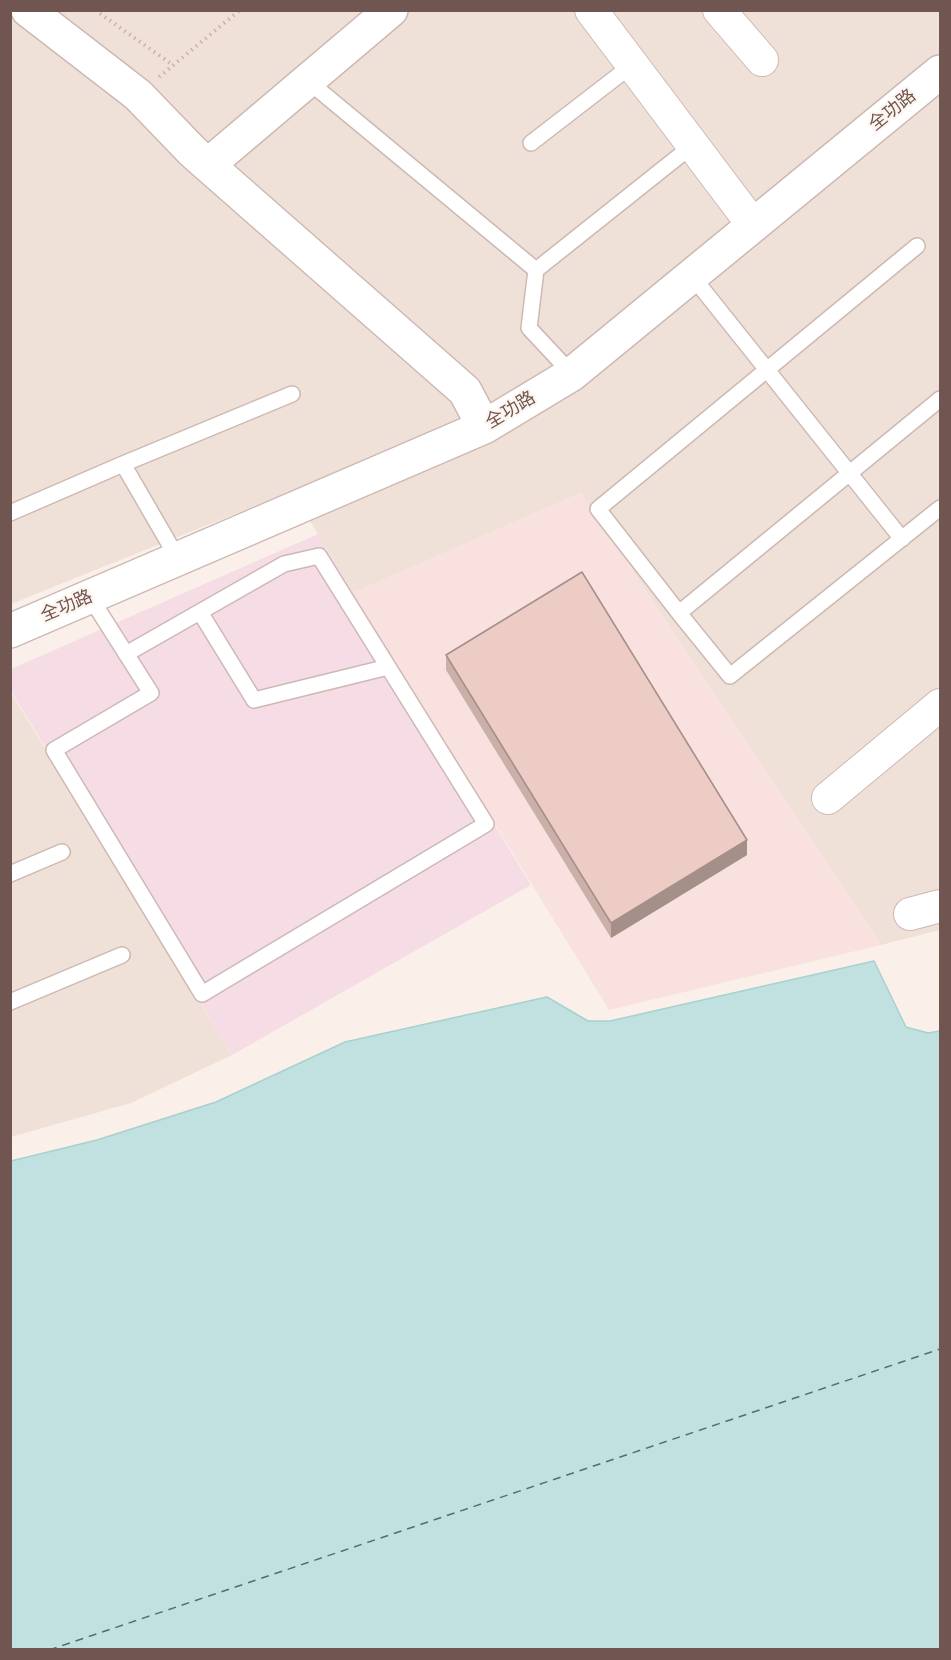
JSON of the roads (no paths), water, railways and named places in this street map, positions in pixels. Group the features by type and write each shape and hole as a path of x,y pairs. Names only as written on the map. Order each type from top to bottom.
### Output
{"street":[{"path":"28,10 138,95 208,165 465,391 484,428"},
{"path":"208,165 391,10"},
{"path":"591,10 753,225"},
{"path":"718,10 762,60"},
{"name":"全功路","path":"10,631 484,428 572,374 940,72"},
{"path":"828,798 940,705"},
{"path":"910,914 940,906"}],"lane":[{"path":"531,143 632,65"},
{"path":"308,81 536,270"},
{"path":"572,374 529,328 536,270 693,145"},
{"path":"917,246 598,509 730,676 940,508"},
{"path":"692,276 902,539"},
{"path":"10,513 292,394"},
{"path":"679,614 940,399"},
{"path":"123,464 178,559"},
{"path":"90,597 126,654 151,693 54,750 202,994 486,824 319,556 284,564 126,654"},
{"path":"200,612 254,700 388,668"},
{"path":"10,874 62,852"},
{"path":"10,1002 122,955"}],"water":[{"path":"874,961 906,1027 928,1033 940,1031 940,1649 11,1649 11,1161 97,1140 216,1102 345,1042 547,997 588,1021 610,1021"}]}
